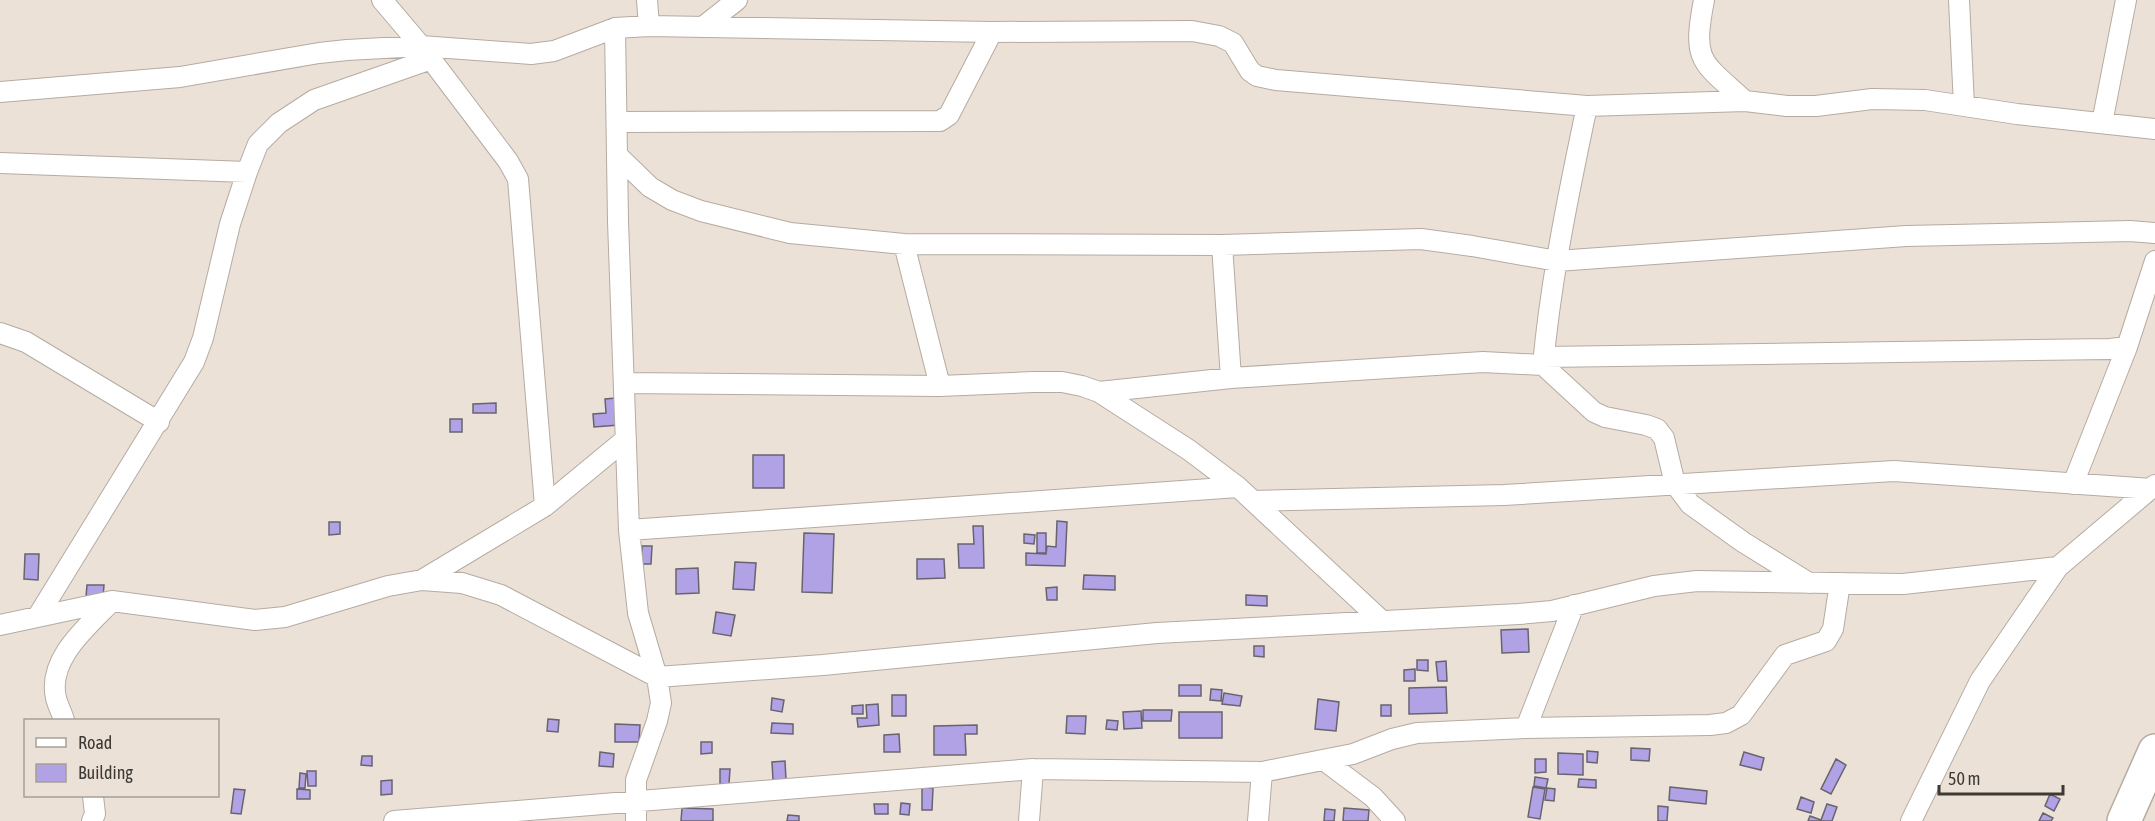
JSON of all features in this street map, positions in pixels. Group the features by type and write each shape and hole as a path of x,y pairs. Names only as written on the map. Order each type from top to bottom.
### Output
{"highway":[{"path":"2124,821 2155,751"}],"street":[{"path":"382,0 426,52 508,161 518,179 545,506"},
{"path":"646,0 649,26"},
{"path":"704,26 737,0"},
{"path":"1704,0 1698,29 1698,49 1706,66 1745,101"},
{"path":"1959,0 1964,106"},
{"path":"2102,123 2126,0"},
{"path":"0,92 180,77 319,53 531,54 554,51 615,28 649,26 992,32 1192,31 1219,36 1233,43 1250,71 1257,76 1276,80 1587,106 1745,101 1787,106 1816,106 1872,99 1924,100 2155,129"},
{"path":"615,28 629,530 638,613 657,677 661,703 636,780 635,811"},
{"path":"617,122 940,121 950,115 992,32"},
{"path":"38,616 186,378 204,338 230,224 258,144 279,123 314,100 426,52"},
{"path":"1544,361 1566,204 1587,106"},
{"path":"617,155 650,187 672,200 701,211 790,233 904,244 1222,245 1421,240 1472,246 1557,261 1906,236 2130,231 2155,233"},
{"path":"0,163 247,172"},
{"path":"904,244 940,386"},
{"path":"1222,245 1232,378"},
{"path":"2073,484 2127,347 2155,261"},
{"path":"0,333 26,342 159,422"},
{"path":"1099,392 1232,378 1483,362 2127,347"},
{"path":"1544,361 1594,412 1605,417 1657,429 1664,438 1675,484 1690,504 1743,542 1809,583"},
{"path":"624,384 940,386 1062,382 1099,392 1189,450 1238,487 1382,621"},
{"path":"422,580 545,506 626,439"},
{"path":"1253,501 1504,495 1894,471 2073,484 2153,487"},
{"path":"629,530 1238,487"},
{"path":"1911,821 1980,681 2058,567 2153,487"},
{"path":"0,625 112,601 255,620 285,617 368,591 422,580 462,583 501,595 657,677 835,664 1156,633 1552,611 1654,586 1697,581 1903,584 2058,567"},
{"path":"394,821 635,811 1033,769 1262,772 1353,754 1392,739 1417,734 1526,728 1726,723 1741,715 1785,655 1826,641 1833,629 1840,583"},
{"path":"64,719 56,697 56,673 72,644 112,601"},
{"path":"1526,728 1574,605"},
{"path":"1324,761 1373,797 1395,821"},
{"path":"1029,821 1033,769"},
{"path":"1258,821 1262,772"},
{"path":"92,821 95,814 93,797"}],"building":[{"path":"616,398 619,425 594,427 593,414 606,413 605,399"},
{"path":"496,403 496,413 473,413 473,404"},
{"path":"450,419 462,419 462,432 450,432"},
{"path":"753,455 784,455 784,488 753,488"},
{"path":"1057,521 1067,522 1065,566 1026,565 1026,553 1046,554 1047,546 1056,547"},
{"path":"329,522 340,522 340,534 329,535"},
{"path":"973,526 983,526 984,568 959,568 958,544 974,544"},
{"path":"804,533 834,534 832,593 802,592"},
{"path":"1037,533 1046,533 1046,553 1037,553"},
{"path":"1024,534 1035,535 1034,544 1024,543"},
{"path":"642,546 652,546 651,564 641,564"},
{"path":"25,554 39,554 38,580 24,579"},
{"path":"917,559 944,559 945,578 917,579"},
{"path":"735,562 756,563 754,590 733,589"},
{"path":"698,568 699,593 676,594 676,569"},
{"path":"1084,575 1115,576 1115,590 1083,589"},
{"path":"87,585 104,585 103,597 86,597"},
{"path":"1057,587 1057,600 1047,600 1046,588"},
{"path":"1246,595 1267,596 1267,606 1246,605"},
{"path":"716,612 735,615 731,636 713,633"},
{"path":"1528,629 1529,652 1502,653 1501,630"},
{"path":"1254,646 1264,646 1264,657 1254,656"},
{"path":"1417,660 1428,660 1428,671 1417,670"},
{"path":"1446,661 1447,681 1438,681 1436,662"},
{"path":"1415,669 1415,681 1404,681 1404,670"},
{"path":"1179,685 1201,685 1201,696 1179,696"},
{"path":"1446,687 1447,713 1409,714 1409,688"},
{"path":"1211,689 1222,690 1221,701 1210,700"},
{"path":"1224,693 1242,696 1240,706 1222,704"},
{"path":"892,695 906,695 906,716 892,716"},
{"path":"772,698 784,700 782,712 771,710"},
{"path":"1318,699 1339,702 1336,731 1315,729"},
{"path":"878,704 879,725 858,727 857,718 867,718 866,705"},
{"path":"863,705 863,714 852,714 852,706"},
{"path":"1381,705 1391,705 1391,716 1381,716"},
{"path":"1143,710 1172,710 1171,721 1143,721"},
{"path":"1141,711 1142,728 1124,729 1123,712"},
{"path":"1179,712 1222,712 1222,738 1179,738"},
{"path":"1067,716 1086,716 1085,734 1066,733"},
{"path":"548,719 559,720 558,732 547,731"},
{"path":"1107,720 1118,721 1117,730 1106,729"},
{"path":"772,723 793,724 793,734 771,733"},
{"path":"615,724 640,725 639,742 615,742"},
{"path":"977,725 977,734 965,734 966,755 934,755 934,726"},
{"path":"899,734 900,752 884,752 884,735"},
{"path":"701,742 712,742 712,753 701,754"},
{"path":"1631,748 1650,749 1649,761 1631,760"},
{"path":"1587,751 1598,752 1597,763 1587,762"},
{"path":"600,752 614,754 613,767 599,766"},
{"path":"1744,752 1764,758 1761,770 1740,765"},
{"path":"1558,753 1583,754 1583,775 1558,774"},
{"path":"362,756 372,756 372,766 361,765"},
{"path":"1535,759 1546,759 1546,772 1535,773"},
{"path":"1836,759 1846,765 1831,794 1821,789"},
{"path":"785,761 786,780 773,780 772,762"},
{"path":"720,769 730,769 729,784 720,784"},
{"path":"307,771 316,771 316,786 308,786"},
{"path":"300,773 306,774 305,788 299,788"},
{"path":"1535,777 1548,779 1546,788 1534,786"},
{"path":"1579,779 1596,780 1596,788 1578,787"},
{"path":"392,780 392,794 381,795 381,781"},
{"path":"922,787 933,788 932,810 922,810"},
{"path":"1533,787 1545,789 1540,819 1528,817"},
{"path":"1670,787 1707,791 1706,804 1669,800"},
{"path":"1547,788 1555,789 1554,801 1545,800"},
{"path":"234,789 245,790 241,814 231,813"},
{"path":"297,789 310,790 310,799 297,799"},
{"path":"2050,794 2060,799 2054,811 2045,806"},
{"path":"1801,797 1814,802 1811,813 1797,809"},
{"path":"901,803 910,804 909,815 900,814"},
{"path":"874,804 888,804 888,814 875,814"},
{"path":"1827,804 1837,807 1832,821 1808,821 1810,816 1821,820"},
{"path":"1658,806 1668,807 1667,821 1658,821"},
{"path":"682,808 713,809 713,821 681,821"},
{"path":"1344,808 1369,810 1368,821 1343,821"},
{"path":"1325,809 1335,810 1334,821 1324,821"},
{"path":"2043,813 2053,818 2051,821 2039,821"},
{"path":"788,815 799,816 799,821 787,821"}]}
